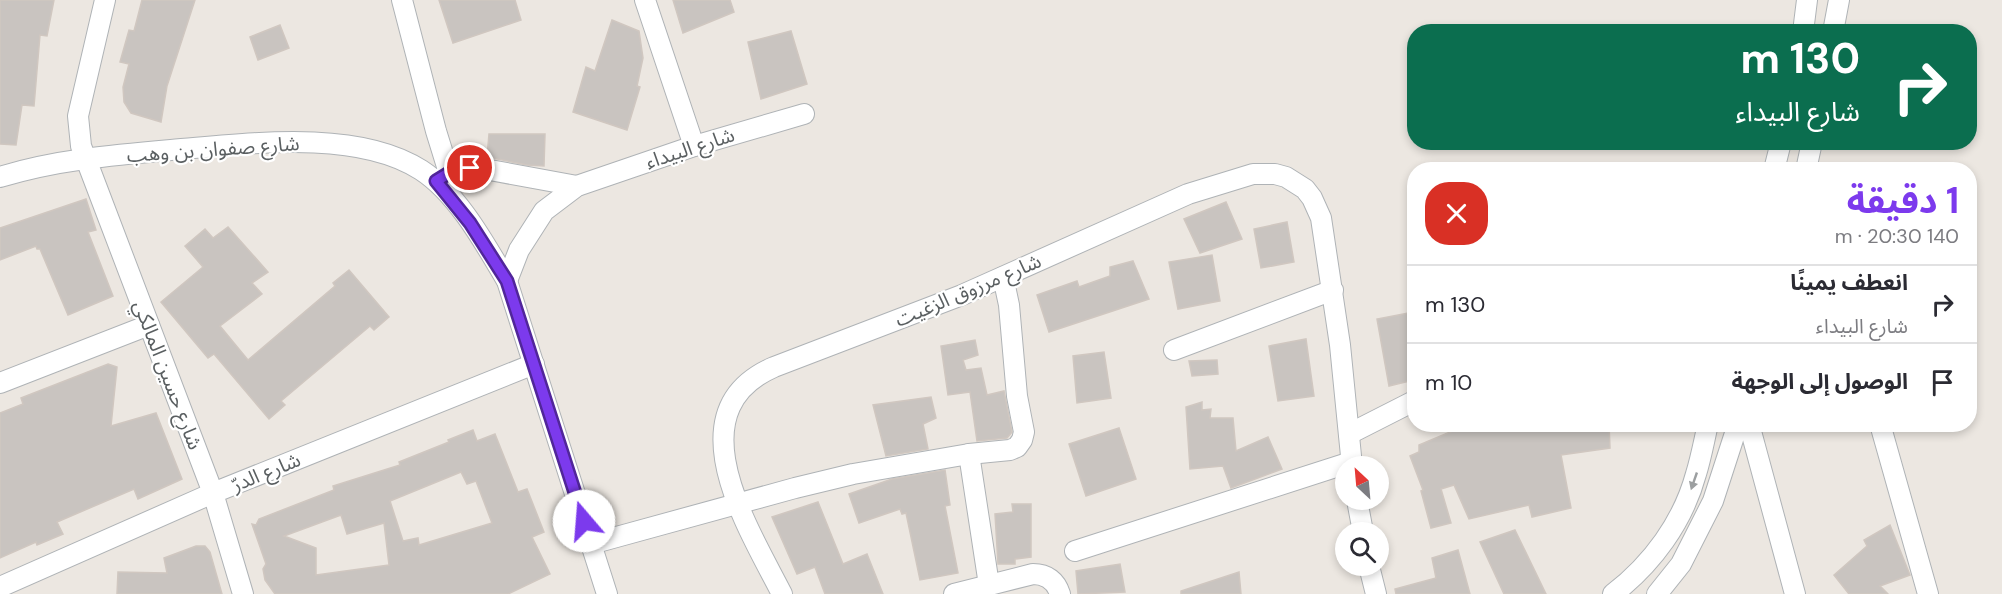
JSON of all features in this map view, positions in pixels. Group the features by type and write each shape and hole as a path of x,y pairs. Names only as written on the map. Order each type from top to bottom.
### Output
{"street":[{"name":"شارع حسين المالكي","path":"105,0 78,116 78,131 85,158 213,493 243,594"},
{"path":"402,0 436,131 443,177"},
{"path":"645,0 694,146"},
{"path":"1804,24 1807,0"},
{"path":"1834,24 1839,0"},
{"name":"شارع البيداء","path":"507,281 519,250 544,211 577,186 694,146 804,114"},
{"name":"شارع صفوان بن وهب","path":"0,177 85,158 266,142 357,147 392,157 443,177 507,281 607,594"},
{"name":"شارع البيداء","path":"443,177 479,168 577,186"},
{"name":"شارع مرزوق الزغيت","path":"782,594 738,504 727,468 723,437 728,412 741,389 751,380 774,368 1003,277 1161,204 1253,174 1275,174 1296,182 1305,189 1318,207 1333,290 1351,456"},
{"path":"591,544 853,474 969,454 1010,450 1020,444 1023,436 1017,396 1010,305 1003,277"},
{"path":"1174,350 1333,290"},
{"path":"0,383 150,325"},
{"name":"شارع الدرّ","path":"0,587 213,493 534,364"},
{"path":"1349,434 1407,405"},
{"path":"1613,594 1648,562 1668,535 1684,506 1696,475 1705,432"},
{"path":"1657,594 1681,564 1713,501 1735,432"},
{"path":"1751,432 1795,594"},
{"path":"1882,432 1928,594"},
{"path":"969,454 989,585"},
{"path":"1075,551 1335,469"},
{"path":"954,594 1026,575 1039,574 1052,580 1060,594"},
{"path":"1372,576 1376,594"}],"building":[{"path":"0,0 54,0 47,36 40,35 34,106 22,105 16,145 0,144"},
{"path":"142,0 195,0 167,86 161,122 131,113 124,102 123,87 129,64 120,62 129,30 134,31"},
{"path":"439,0 515,0 521,20 453,43"},
{"path":"673,0 730,0 734,12 683,33"},
{"path":"612,20 639,31 643,58 637,86 640,87 627,130 573,112 586,67 595,71"},
{"path":"280,25 289,48 258,60 250,37"},
{"path":"791,31 807,84 761,99 748,42"},
{"path":"489,134 545,134 544,166 487,157"},
{"path":"86,199 96,230 88,232 113,296 68,315 40,249 36,246 0,260 0,228"},
{"path":"1226,202 1242,239 1200,253 1184,219"},
{"path":"1287,222 1294,262 1261,268 1254,229"},
{"path":"228,227 268,272 252,283 262,294 220,326 248,360 335,286 333,283 349,270 389,317 374,330 370,326 281,401 285,405 269,419 214,354 208,358 161,302 203,267 185,246 205,229 213,238"},
{"path":"1212,255 1220,301 1178,309 1169,262"},
{"path":"1133,261 1149,299 1049,332 1037,295 1077,281 1079,287 1110,276 1110,267"},
{"path":"1407,313 1407,382 1389,386 1377,319"},
{"path":"1306,339 1314,396 1278,401 1269,346"},
{"path":"975,340 978,355 963,360 966,370 981,368 987,395 1004,391 1012,432 1007,438 977,441 970,392 948,395 941,346"},
{"path":"1104,352 1111,398 1077,403 1073,356"},
{"path":"1217,360 1218,374 1192,376 1189,361"},
{"path":"108,364 117,367 111,426 156,413 182,479 138,499 134,489 57,522 63,534 37,545 36,542 0,558 0,413 23,404 21,398"},
{"path":"931,397 936,418 923,424 928,449 886,456 873,405"},
{"path":"1202,402 1202,410 1211,409 1210,418 1233,418 1236,451 1268,437 1282,469 1231,488 1223,466 1190,469 1186,407"},
{"path":"1119,428 1136,479 1086,496 1069,444"},
{"path":"473,430 477,441 495,434 518,492 527,489 544,532 532,537 550,574 508,594 275,594 265,580 263,569 266,564 252,524 256,525 259,519 334,490 333,486 400,465 399,462 449,442 448,440","holes":["461,472 467,484 476,481 492,523 419,545 418,538 403,541 390,501","341,515 347,534 384,523 389,565 316,575 316,548 284,536"]},
{"path":"1450,432 1609,432 1610,448 1561,455 1571,508 1532,517 1529,505 1469,519 1454,485 1441,489 1451,523 1431,528 1421,491 1423,490 1410,456 1419,452 1419,445"},
{"path":"945,470 950,505 945,506 958,573 920,580 906,513 902,514 900,509 859,523 849,494 892,479"},
{"path":"818,502 843,564 867,554 883,594 825,594 815,567 797,574 772,517"},
{"path":"1012,504 1031,504 1031,557 1015,559 1015,564 998,564 995,514 1013,512"},
{"path":"1890,525 1910,575 1880,586 1888,594 1849,594 1834,575 1867,546 1864,540"},
{"path":"1515,530 1546,594 1504,594 1480,542"},
{"path":"196,546 205,546 210,552 222,594 117,594 118,572 167,573 164,558"},
{"path":"1458,550 1470,594 1396,594 1395,589 1436,578 1432,558"},
{"path":"1120,564 1125,592 1078,594 1076,571"},
{"path":"1239,572 1241,594 1181,594 1181,591"}],"route":[{"path":"470,168 449,173 436,181 470,223 507,281 584,521"}]}
